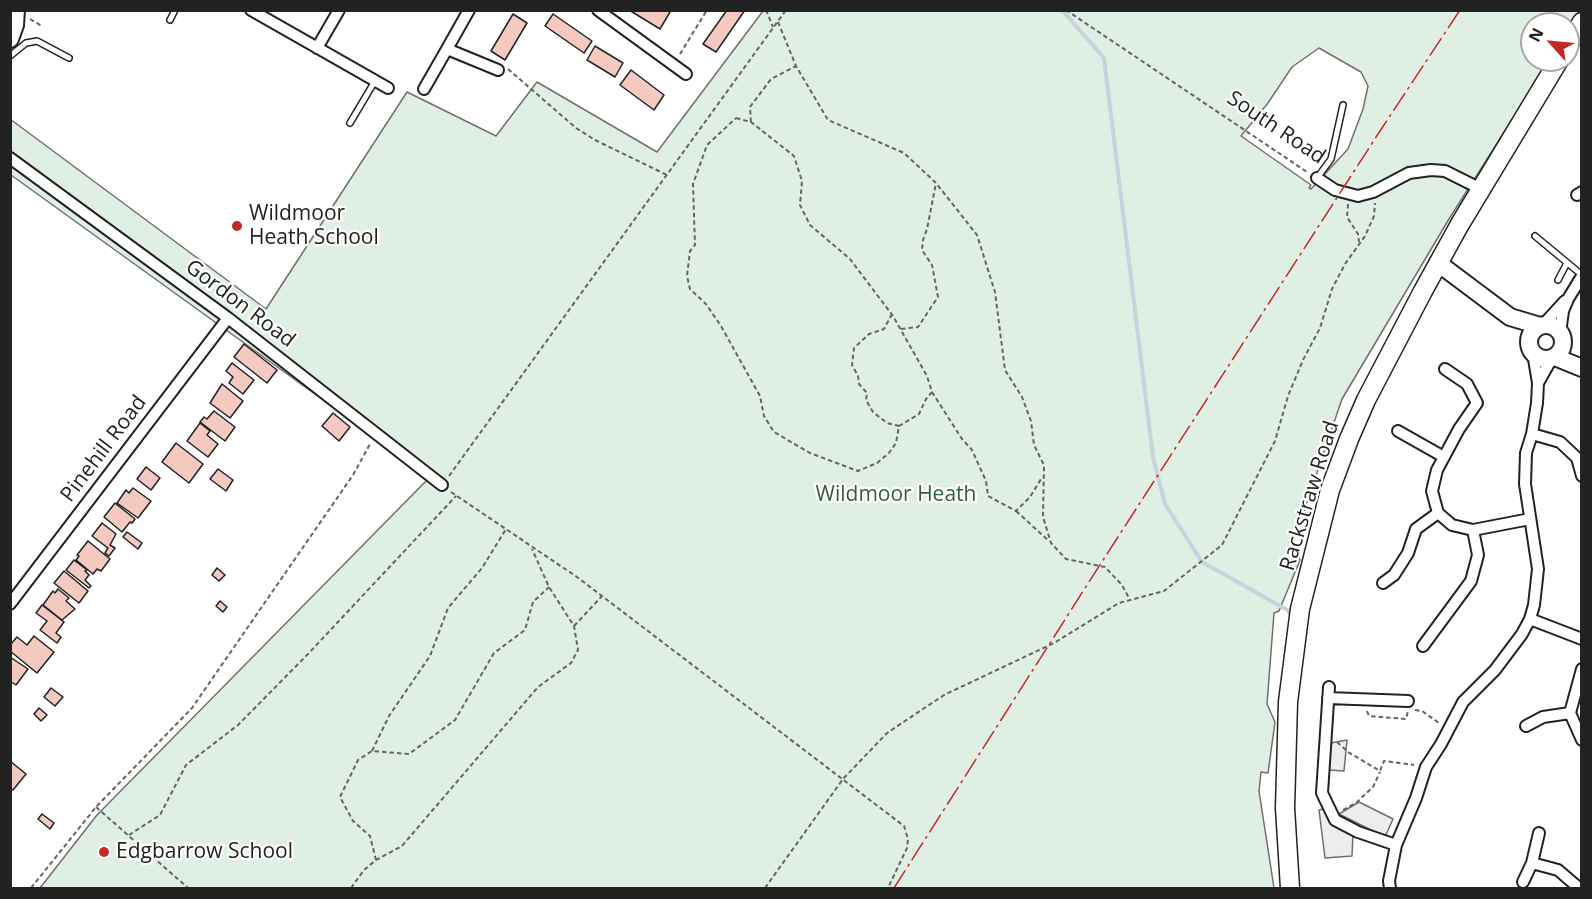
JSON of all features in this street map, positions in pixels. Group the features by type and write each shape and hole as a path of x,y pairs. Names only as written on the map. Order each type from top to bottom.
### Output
{"main road":[{"name":"Rackstraw Road","path":"1290,888 1285,816 1290,679 1302,598 1323,516 1349,439 1386,359 1480,189 1551,72"}],"street":[{"path":"251,10 388,88"},
{"path":"317,48 339,10"},
{"path":"424,89 470,10"},
{"path":"598,10 686,74"},
{"path":"10,39 22,14"},
{"path":"447,49 502,68"},
{"name":"Gordon Road","path":"10,158 228,318 442,485"},
{"path":"1346,194 1358,196 1373,192 1409,173 1431,170 1445,171 1480,189"},
{"name":"South Road","path":"1317,178 1335,190 1346,194"},
{"path":"1438,263 1510,317 1532,350 1542,358 1553,357 1581,368"},
{"path":"1538,383 1553,357 1562,349 1563,311 1581,276"},
{"path":"1390,888 1389,881 1396,845 1426,767 1441,744 1462,702 1496,670 1530,619 1537,588 1538,569 1525,484 1526,453 1538,403 1538,383 1530,337 1568,299"},
{"path":"1510,317 1542,326 1552,326 1581,360"},
{"name":"Pinehill Road","path":"10,604 228,318"},
{"path":"1445,369 1467,384 1478,403 1459,429 1437,470 1432,491 1438,513 1452,525 1473,530 1530,519"},
{"path":"1398,431 1444,457"},
{"path":"1532,434 1560,442 1577,458 1581,476"},
{"path":"1383,583 1394,575 1408,554 1416,529 1438,513"},
{"path":"1424,646 1470,581 1478,555 1473,530"},
{"path":"1530,619 1581,639"},
{"path":"1581,669 1570,713 1581,740"},
{"path":"1396,845 1358,832 1335,820 1322,793 1329,693 1408,702"},
{"path":"1526,726 1543,717 1570,713"},
{"path":"1523,882 1532,863 1539,833"},
{"path":"1532,863 1558,870 1579,888"}],"lane":[{"path":"170,20 175,10"},
{"path":"10,56 26,44 37,41 69,58"},
{"path":"350,123 375,81"},
{"path":"1317,178 1331,159 1343,105"},
{"path":"1535,236 1581,276"},
{"path":"1558,280 1567,263"}],"path":[{"path":"673,65 707,10"},
{"path":"766,10 774,28"},
{"path":"786,10 442,485 602,596 904,826 908,839 907,849 888,888"},
{"name":"South Road","path":"1066,10 1317,178"},
{"path":"22,14 42,26"},
{"path":"778,22 796,66 828,120 904,153 936,183 977,235 994,292 1005,370 1022,397 1031,421 1034,446 1044,465 1042,478 1030,498 1016,510"},
{"path":"751,122 750,107 771,79 796,66"},
{"path":"502,68 576,128 595,140 667,175"},
{"path":"898,426 896,443 888,453 877,463 858,471 810,453 774,432 764,416 760,396 721,326 706,304 690,289 687,276 690,251 695,245 693,184 707,145 736,118 751,122 794,156 801,181 800,205 810,225 850,259 892,314 927,376 932,392 962,439 972,450 986,481 988,496 1016,510 1066,559 1105,567 1122,585 1130,600"},
{"path":"901,329 918,327 938,297 932,265 922,250 922,240 927,229 936,183"},
{"path":"765,888 843,779 887,733 944,695 1054,643 1119,603 1164,591 1222,545 1275,441 1288,396 1320,328 1332,289 1345,264 1365,236 1374,216 1373,192"},
{"path":"1346,194 1349,202 1347,216 1358,234 1359,242"},
{"path":"892,314 885,329 868,334 855,348 852,365 858,376 859,384 867,393 866,400 873,412 887,423 898,426 919,414 932,392"},
{"path":"31,888 96,807 192,708 353,475 376,434"},
{"path":"1042,478 1045,484 1043,517 1051,543"},
{"path":"129,835 160,814 186,765 238,725 457,495"},
{"path":"376,860 370,836 352,821 340,797 358,760 372,751 389,716 430,656 448,608 482,568 506,529"},
{"path":"351,888 364,870 376,860 402,846 538,687 571,663 578,650 574,626 549,587 531,548"},
{"path":"372,751 409,754 455,720 494,653 525,630 533,602 549,587"},
{"path":"574,626 602,596"},
{"path":"1326,732 1348,752 1380,771"},
{"path":"1333,816 1357,802 1373,787 1384,761 1416,765"},
{"path":"96,807 188,888"}],"green space":[{"name":"Wildmoor Heath","path":"763,11 1579,11 1520,12 1520,72 1542,72 1449,219 1342,399 1293,543 1300,560 1279,611 1274,613 1267,704 1275,722 1268,773 1261,772 1259,791 1274,888 40,888 97,815 430,477 11,175 10,119 266,309 407,92 496,136 537,82 657,152","holes":["1319,48 1361,72 1368,86 1363,109 1348,149 1311,189 1309,188 1311,185 1241,136 1268,103 1292,67"]}],"shaded area":[{"path":"1347,740 1344,771 1328,770 1331,743"},
{"path":"1359,802 1393,819 1385,837 1339,814"},
{"path":"1327,808 1353,833 1352,856 1325,858 1319,810"}],"building":[{"path":"629,10 668,10 670,12 660,29"},
{"path":"727,10 745,10 716,52 703,44"},
{"path":"513,14 527,23 505,60 491,51"},
{"path":"553,14 592,41 584,53 545,26"},
{"path":"595,46 623,63 615,77 587,60"},
{"path":"631,70 664,95 654,110 620,85"},
{"path":"244,344 277,370 267,383 234,357"},
{"path":"232,363 254,380 243,394 229,383 233,377 226,371"},
{"path":"222,384 243,401 230,418 210,403"},
{"path":"214,411 235,427 225,441 200,422 204,417 207,419"},
{"path":"333,413 350,427 339,441 322,426"},
{"path":"200,423 210,431 207,435 218,444 208,457 187,441"},
{"path":"176,443 203,464 189,483 162,462"},
{"path":"146,467 160,478 151,490 137,479"},
{"path":"218,469 233,480 226,491 210,479"},
{"path":"133,488 151,501 138,518 117,503 126,490 129,493"},
{"path":"115,503 135,519 122,532 104,517"},
{"path":"102,523 116,534 110,545 115,548 109,556 105,553 108,548 92,536"},
{"path":"127,532 142,543 138,549 123,537"},
{"path":"88,541 110,559 101,571 97,569 93,574 76,560 79,556 77,555"},
{"path":"74,560 87,570 85,571 89,575 85,580 91,586 89,588 66,570"},
{"path":"217,568 225,575 219,581 212,575"},
{"path":"64,571 88,591 79,603 54,583"},
{"path":"58,589 69,598 66,601 75,609 62,620 43,605 53,591 55,593"},
{"path":"220,601 227,607 223,612 216,606"},
{"path":"42,605 64,622 56,633 61,637 57,643 40,630 47,621 36,613"},
{"path":"34,636 54,652 37,673 10,651 10,645 17,637 27,645"},
{"path":"10,657 28,669 16,685 10,681"},
{"path":"51,688 63,697 55,706 44,697"},
{"path":"39,708 47,715 41,721 34,714"},
{"path":"10,761 26,774 13,790 10,788"},
{"path":"42,814 54,823 50,829 38,819"}],"waterway":[{"path":"1062,10 1104,58 1153,457 1165,504 1202,562 1289,611 1290,614"}],"power":[{"path":"894,888 1087,585 1460,10"}],"place":[{"name":"Wildmoor Heath School","path":"237,226"},
{"name":"Edgbarrow School","path":"104,852"}]}
